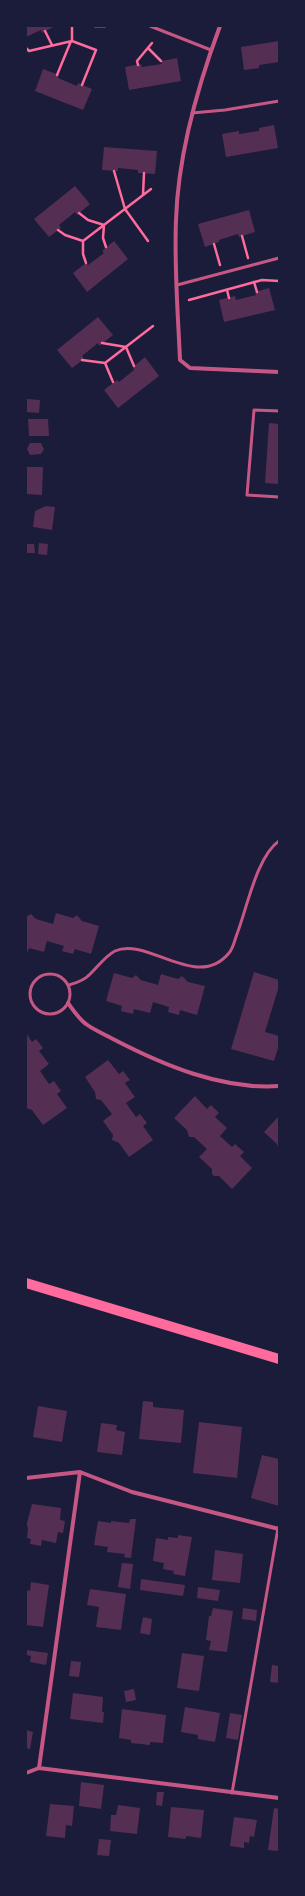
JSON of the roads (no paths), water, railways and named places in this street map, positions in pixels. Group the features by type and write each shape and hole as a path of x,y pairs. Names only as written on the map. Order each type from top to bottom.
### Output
{"main road":[{"path":"26,1283 279,1359"}],"street":[{"path":"220,26 210,50 192,112 180,177 176,220 180,360 190,368 279,372"},
{"path":"68,1004 86,1024 134,1050 171,1066 213,1079 247,1086 279,1086"},
{"path":"39,1768 80,1472"},
{"path":"26,1478 80,1472 132,1492 278,1529"},
{"path":"26,1773 39,1768 232,1794 279,1798"}],"lane":[{"path":"95,26 106,26"},
{"path":"150,26 210,50"},
{"path":"192,112 225,110 279,101"},
{"path":"177,285 279,258"},
{"path":"279,411 254,410 247,495 279,497"},
{"path":"69,985 86,978 114,951 132,949 184,964 199,967 213,966 230,953 256,878 271,847 279,841"},
{"path":"46,974 59,976 69,985 70,998 68,1004 59,1012 46,1013 36,1007 30,994 35,982 46,974"},
{"path":"232,1794 278,1529"}]}
